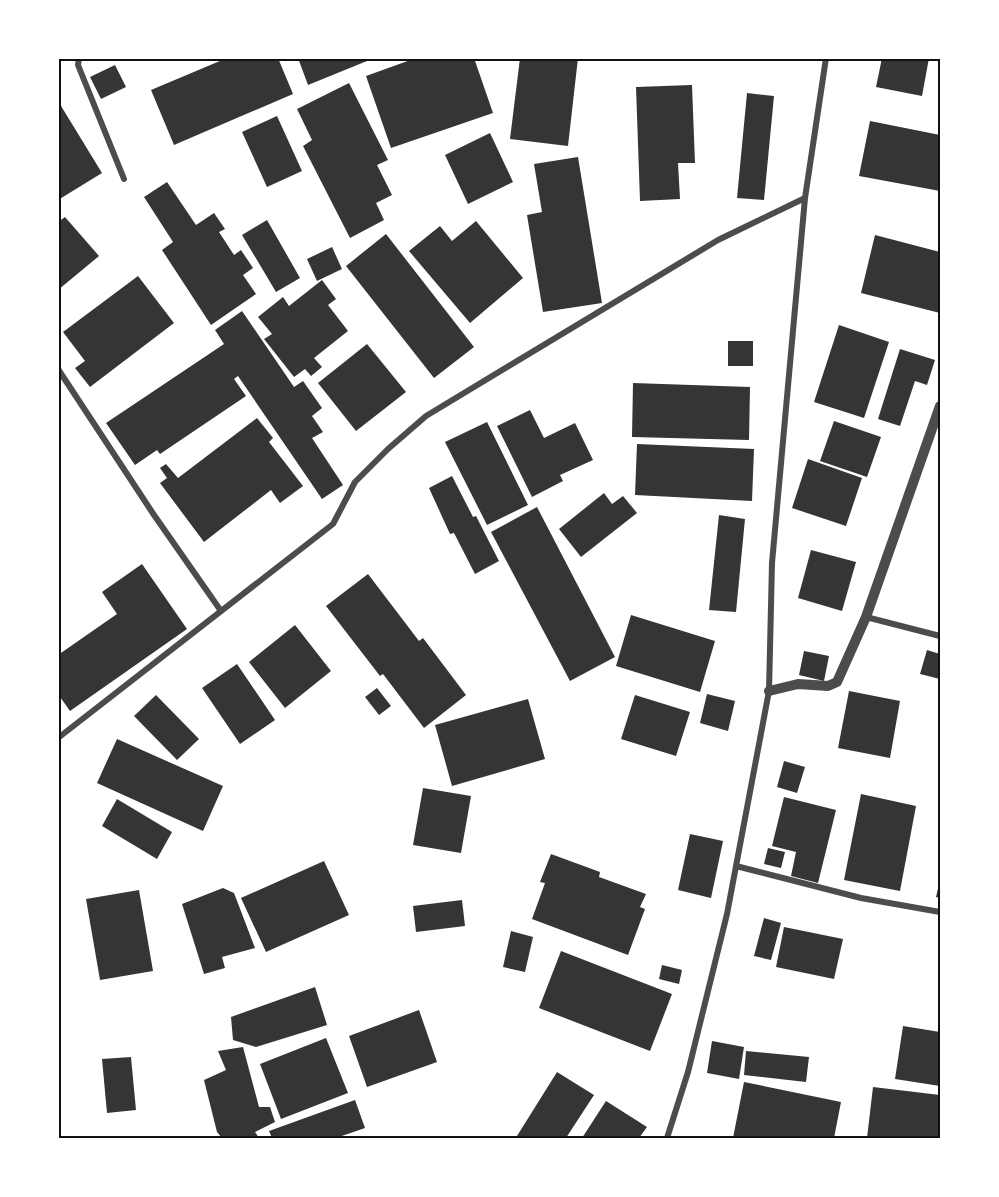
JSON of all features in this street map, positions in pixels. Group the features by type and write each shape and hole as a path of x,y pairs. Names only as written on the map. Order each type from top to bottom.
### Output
{"street":[{"path":"79,58 78,65 124,179"},
{"path":"667,1138 691,1061 727,914 769,691 772,562 805,198 826,58"},
{"path":"58,738 333,524 355,482 426,416 718,240 805,198"},
{"path":"58,369 154,515 221,611"},
{"path":"769,691 798,684 828,686 837,682 866,617 940,406"},
{"path":"866,617 940,636"},
{"path":"736,866 861,897 940,912"}],"building":[{"path":"227,58 278,58 293,94 174,145 151,90"},
{"path":"298,58 366,58 367,61 308,85"},
{"path":"416,58 474,58 493,113 391,148 366,76"},
{"path":"520,58 578,58 568,146 510,139"},
{"path":"882,58 929,58 922,96 876,87"},
{"path":"115,65 126,87 101,99 90,77"},
{"path":"349,83 388,160 377,165 392,195 376,203 384,220 350,238 303,146 312,140 297,109"},
{"path":"692,85 695,163 678,163 680,199 640,201 636,87"},
{"path":"747,93 774,96 764,200 737,198"},
{"path":"58,101 102,173 58,200"},
{"path":"277,116 302,171 267,187 242,132"},
{"path":"870,121 940,135 940,191 859,176"},
{"path":"490,133 513,182 468,204 445,155"},
{"path":"578,157 602,303 543,312 527,215 542,212 534,164"},
{"path":"167,182 196,225 214,213 225,229 219,232 234,255 241,250 253,268 243,275 256,294 211,325 162,250 173,242 144,197"},
{"path":"65,217 99,256 58,290 58,222"},
{"path":"267,220 300,278 276,292 242,235"},
{"path":"476,221 523,278 470,323 409,251 440,226 452,241"},
{"path":"386,234 474,347 434,378 346,266"},
{"path":"875,235 940,252 940,313 861,293"},
{"path":"332,247 342,269 317,281 307,259"},
{"path":"138,276 174,323 90,387 75,368 85,361 63,332"},
{"path":"322,280 336,299 328,305 348,331 314,358 322,367 311,376 305,369 294,377 264,339 272,334 258,317 283,297 289,306"},
{"path":"242,311 294,387 303,381 322,408 312,416 323,432 312,438 343,485 322,499 238,376 234,379 246,396 160,454 157,450 135,465 106,423 224,344 215,330"},
{"path":"839,325 889,342 864,418 814,402"},
{"path":"728,341 753,341 753,366 728,366"},
{"path":"367,344 406,392 356,431 318,383"},
{"path":"900,349 935,360 927,385 915,381 900,426 878,419"},
{"path":"633,383 750,387 749,440 632,437"},
{"path":"530,410 544,438 575,423 593,460 560,475 563,481 532,497 497,426"},
{"path":"257,418 273,438 269,442 303,486 280,503 271,490 204,542 160,483 167,478 160,468 166,464 178,478"},
{"path":"834,421 881,437 867,477 820,461"},
{"path":"487,422 528,505 487,525 445,442"},
{"path":"637,444 754,449 752,501 635,495"},
{"path":"808,459 862,478 846,526 792,508"},
{"path":"452,476 499,561 475,574 454,533 450,534 429,488"},
{"path":"604,493 612,504 623,496 637,513 581,557 559,529"},
{"path":"537,507 615,657 570,681 491,532"},
{"path":"719,515 745,519 736,612 709,610"},
{"path":"811,550 856,562 842,611 798,598"},
{"path":"142,564 187,629 70,711 58,694 58,655 117,614 102,592"},
{"path":"368,574 419,641 423,638 466,695 424,728 383,674 380,676 326,606"},
{"path":"631,615 715,641 700,692 616,666"},
{"path":"295,625 331,671 285,708 249,662"},
{"path":"927,650 940,654 940,679 920,674"},
{"path":"804,651 829,656 824,681 799,675"},
{"path":"237,664 275,720 240,744 202,688"},
{"path":"377,688 391,706 379,715 365,697"},
{"path":"849,691 900,701 890,758 838,748"},
{"path":"707,694 735,701 728,731 700,723"},
{"path":"156,695 199,739 177,760 134,716"},
{"path":"635,695 690,712 676,756 621,739"},
{"path":"528,699 545,759 452,786 435,725"},
{"path":"117,739 223,786 203,831 97,783"},
{"path":"784,761 805,767 797,793 777,787"},
{"path":"423,788 471,796 461,853 413,845"},
{"path":"861,794 916,806 900,891 844,880"},
{"path":"784,797 836,810 818,883 791,876 796,852 772,846"},
{"path":"117,799 172,832 157,859 102,826"},
{"path":"690,834 723,841 711,898 678,890"},
{"path":"768,848 785,852 781,868 764,864"},
{"path":"551,854 600,872 599,877 646,894 640,907 645,909 628,955 532,919 545,883 540,882"},
{"path":"324,861 349,915 266,952 241,898"},
{"path":"940,880 940,898 936,897"},
{"path":"223,888 234,893 255,948 222,957 225,968 204,974 182,904"},
{"path":"139,890 153,971 100,980 86,899"},
{"path":"462,900 465,926 416,932 413,906"},
{"path":"764,918 781,923 771,960 754,956"},
{"path":"784,927 843,939 834,979 776,967"},
{"path":"511,931 533,937 525,972 503,967"},
{"path":"561,951 672,994 650,1051 539,1008"},
{"path":"662,965 682,970 679,984 659,979"},
{"path":"315,987 327,1025 256,1047 233,1040 231,1017"},
{"path":"419,1010 437,1062 367,1087 349,1036"},
{"path":"903,1026 940,1032 940,1086 895,1079"},
{"path":"326,1038 348,1093 281,1119 260,1064"},
{"path":"712,1041 744,1047 739,1079 707,1073"},
{"path":"243,1047 259,1107 270,1107 275,1122 255,1132 259,1138 222,1138 217,1132 204,1080 226,1070 218,1051"},
{"path":"746,1051 809,1057 806,1082 744,1075"},
{"path":"131,1057 136,1110 107,1113 102,1059"},
{"path":"557,1072 594,1095 566,1138 520,1138 517,1136"},
{"path":"744,1082 841,1102 834,1138 733,1138"},
{"path":"873,1087 940,1095 940,1138 867,1138"},
{"path":"355,1100 365,1128 336,1138 272,1138 269,1131"},
{"path":"606,1101 647,1127 639,1138 582,1138"}]}
